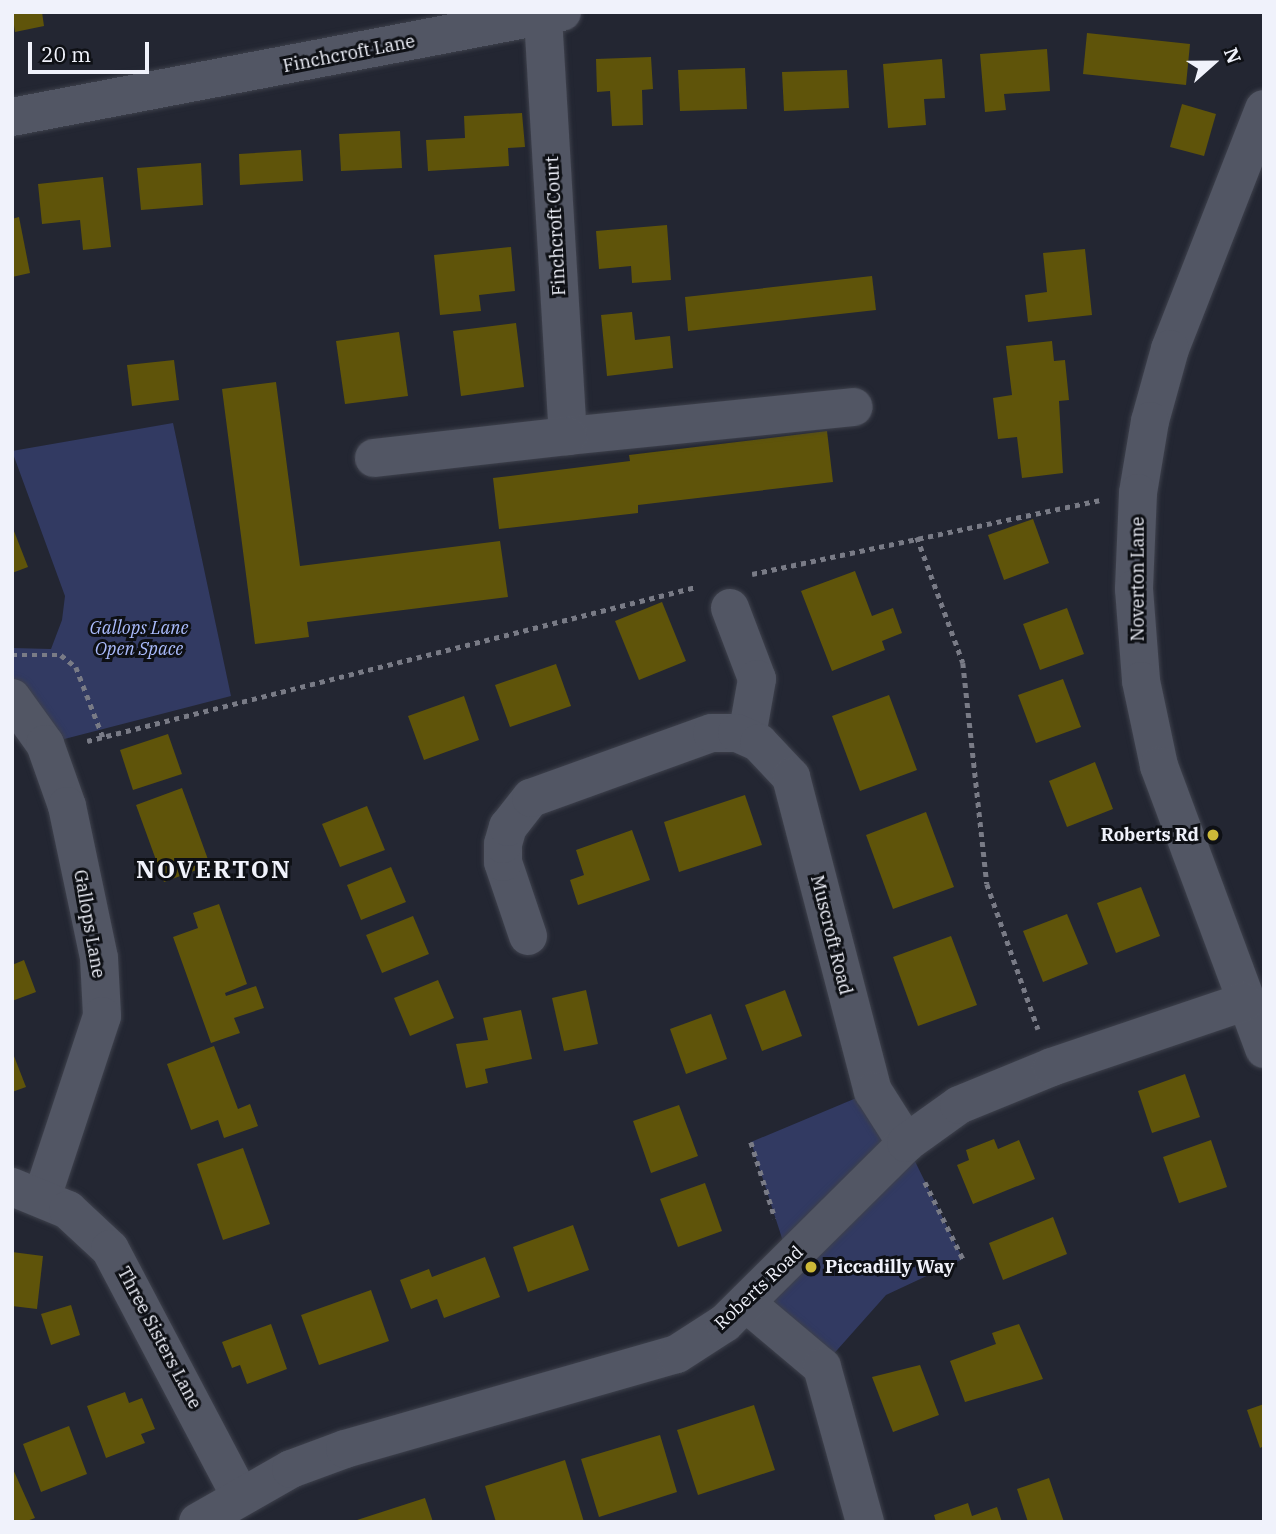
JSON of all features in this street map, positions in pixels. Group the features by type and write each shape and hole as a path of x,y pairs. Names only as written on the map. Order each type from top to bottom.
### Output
{"street":[{"name":"Finchcroft Lane","path":"12,117 553,14"},
{"name":"Finchcroft Court","path":"553,14 568,436"},
{"name":"Noverton Lane","path":"1264,109 1170,349 1150,421 1138,493 1135,601 1149,724 1159,766 1244,1002 1264,1049"},
{"path":"374,458 854,407"},
{"path":"528,936 503,862 503,844 508,827 531,798 712,733 747,736 757,679 728,589"},
{"name":"Gallops Lane","path":"12,698 48,751 67,806 99,958 102,1016 27,1192"},
{"name":"Muscroft Road","path":"747,736 770,750 791,777 873,1091 906,1143"},
{"name":"Roberts Road","path":"198,1522 291,1469 345,1448 650,1364 702,1339 746,1303 906,1143 969,1100 1052,1067 1244,1002"},
{"name":"Three Sisters Lane","path":"27,1192 91,1228 110,1248 240,1496"},
{"path":"746,1303 822,1367 865,1522"}],"path":[{"path":"48,751 728,589 916,537 1138,493"},
{"path":"916,537 963,663 987,884 1052,1067"},
{"path":"12,655 61,654 76,667 103,737"},
{"path":"751,1142 789,1261"},
{"path":"906,1143 963,1259"}],"green space":[{"name":"Gallops Lane Open Space","path":"173,423 231,696 45,744 12,698 12,648 51,649 62,620 65,596 12,451"},
{"path":"873,1091 906,1143 963,1259 886,1295 822,1367 746,1303 789,1260 751,1142"}],"building":[{"path":"12,12 42,12 44,26 15,32"},
{"path":"1087,33 1190,44 1186,85 1083,74"},
{"path":"1047,49 1050,91 1004,94 1006,110 985,112 980,54"},
{"path":"651,57 653,89 642,90 643,125 612,126 610,91 597,92 596,59"},
{"path":"942,59 945,98 924,99 926,125 888,128 883,64"},
{"path":"745,68 747,109 680,111 678,70"},
{"path":"847,70 849,108 784,111 782,72"},
{"path":"1182,104 1216,114 1204,156 1170,147"},
{"path":"522,113 525,147 508,148 509,166 428,171 426,140 465,138 464,116"},
{"path":"400,131 402,168 341,171 339,134"},
{"path":"301,150 303,181 240,185 239,154"},
{"path":"201,163 203,205 141,210 137,168"},
{"path":"103,177 111,247 83,250 80,220 42,224 38,184"},
{"path":"19,217 30,273 12,277 12,219"},
{"path":"667,225 671,280 632,283 631,266 599,269 596,231"},
{"path":"511,247 515,291 479,295 481,311 440,315 434,255"},
{"path":"1085,249 1092,315 1028,322 1025,295 1047,292 1043,253"},
{"path":"872,276 876,310 688,331 685,297"},
{"path":"632,312 635,340 670,336 673,368 607,376 601,315"},
{"path":"516,323 524,387 461,396 453,331"},
{"path":"399,332 408,396 345,404 336,341"},
{"path":"1052,341 1054,361 1065,360 1069,400 1059,401 1063,473 1022,478 1017,437 998,439 993,398 1012,395 1006,346"},
{"path":"174,360 179,400 132,406 127,365"},
{"path":"276,382 300,566 500,541 508,597 307,622 309,637 255,644 222,389"},
{"path":"827,431 833,482 638,505 638,513 499,529 493,478 630,461 629,455"},
{"path":"1033,519 1049,563 1004,580 988,535"},
{"path":"12,526 28,567 12,573"},
{"path":"855,571 872,616 893,608 902,633 882,641 885,650 832,671 801,591"},
{"path":"662,602 686,661 639,680 615,621"},
{"path":"1067,608 1084,654 1040,670 1023,624"},
{"path":"556,664 571,706 510,727 495,685"},
{"path":"1063,679 1081,727 1036,743 1018,695"},
{"path":"889,695 917,770 860,791 832,716"},
{"path":"464,696 479,740 424,760 408,716"},
{"path":"168,734 182,774 133,790 120,750"},
{"path":"1095,762 1113,809 1067,827 1049,781"},
{"path":"182,788 210,865 164,882 136,805"},
{"path":"745,795 762,845 679,872 664,822"},
{"path":"367,806 385,850 340,867 322,824"},
{"path":"926,812 954,887 893,909 866,835"},
{"path":"632,830 650,880 578,905 570,880 584,875 576,850"},
{"path":"391,867 406,902 361,920 347,885"},
{"path":"1141,887 1160,936 1116,953 1097,903"},
{"path":"219,904 247,984 225,993 226,996 256,986 264,1008 234,1018 240,1033 211,1043 173,937 198,928 193,913"},
{"path":"1067,914 1088,964 1043,982 1023,931"},
{"path":"413,916 429,954 382,973 366,935"},
{"path":"951,936 977,1005 918,1026 893,957"},
{"path":"24,960 36,992 12,1001 12,965"},
{"path":"438,980 454,1018 410,1036 394,998"},
{"path":"586,990 598,1044 564,1051 552,998"},
{"path":"785,990 802,1036 762,1051 745,1005"},
{"path":"521,1010 532,1059 485,1069 488,1083 466,1088 456,1044 488,1040 483,1018"},
{"path":"711,1014 727,1059 686,1074 670,1029"},
{"path":"214,1046 238,1109 250,1104 258,1126 224,1138 218,1120 191,1130 167,1064"},
{"path":"12,1051 26,1087 12,1092"},
{"path":"1185,1074 1200,1117 1152,1133 1138,1091"},
{"path":"679,1105 698,1156 651,1173 633,1121"},
{"path":"994,1139 998,1149 1019,1140 1035,1179 973,1204 957,1165 969,1160 966,1150"},
{"path":"1211,1140 1227,1187 1179,1203 1163,1157"},
{"path":"243,1148 270,1224 223,1240 197,1164"},
{"path":"705,1183 722,1231 678,1247 660,1199"},
{"path":"1053,1217 1067,1254 1003,1280 989,1243"},
{"path":"573,1225 589,1270 528,1292 513,1247"},
{"path":"12,1252 43,1256 37,1309 12,1306"},
{"path":"485,1257 500,1297 444,1318 437,1299 411,1309 400,1280 429,1269 432,1277"},
{"path":"371,1290 389,1341 319,1365 301,1315"},
{"path":"71,1305 80,1335 51,1345 41,1314"},
{"path":"271,1324 287,1369 247,1384 240,1365 232,1368 222,1342"},
{"path":"1019,1324 1043,1379 965,1402 950,1361 996,1344 992,1333"},
{"path":"920,1365 939,1415 893,1432 872,1377"},
{"path":"125,1392 129,1403 142,1398 155,1429 141,1434 145,1443 106,1458 87,1406"},
{"path":"1264,1404 1264,1446 1260,1448 1247,1410"},
{"path":"754,1405 775,1470 698,1495 677,1430"},
{"path":"69,1426 87,1474 41,1492 23,1444"},
{"path":"660,1435 677,1492 599,1517 581,1459"},
{"path":"565,1460 584,1522 496,1522 485,1486"},
{"path":"12,1467 35,1518 24,1522 12,1522"},
{"path":"1049,1478 1064,1522 1028,1522 1017,1489"},
{"path":"425,1498 433,1522 354,1522 354,1521"},
{"path":"968,1503 972,1516 997,1507 1002,1522 936,1522 934,1515"}],"place":[{"name":"Roberts Rd","path":"1213,835"},
{"name":"Piccadilly Way","path":"811,1267"}],"district":[{"name":"NOVERTON","path":"214,870"}]}
